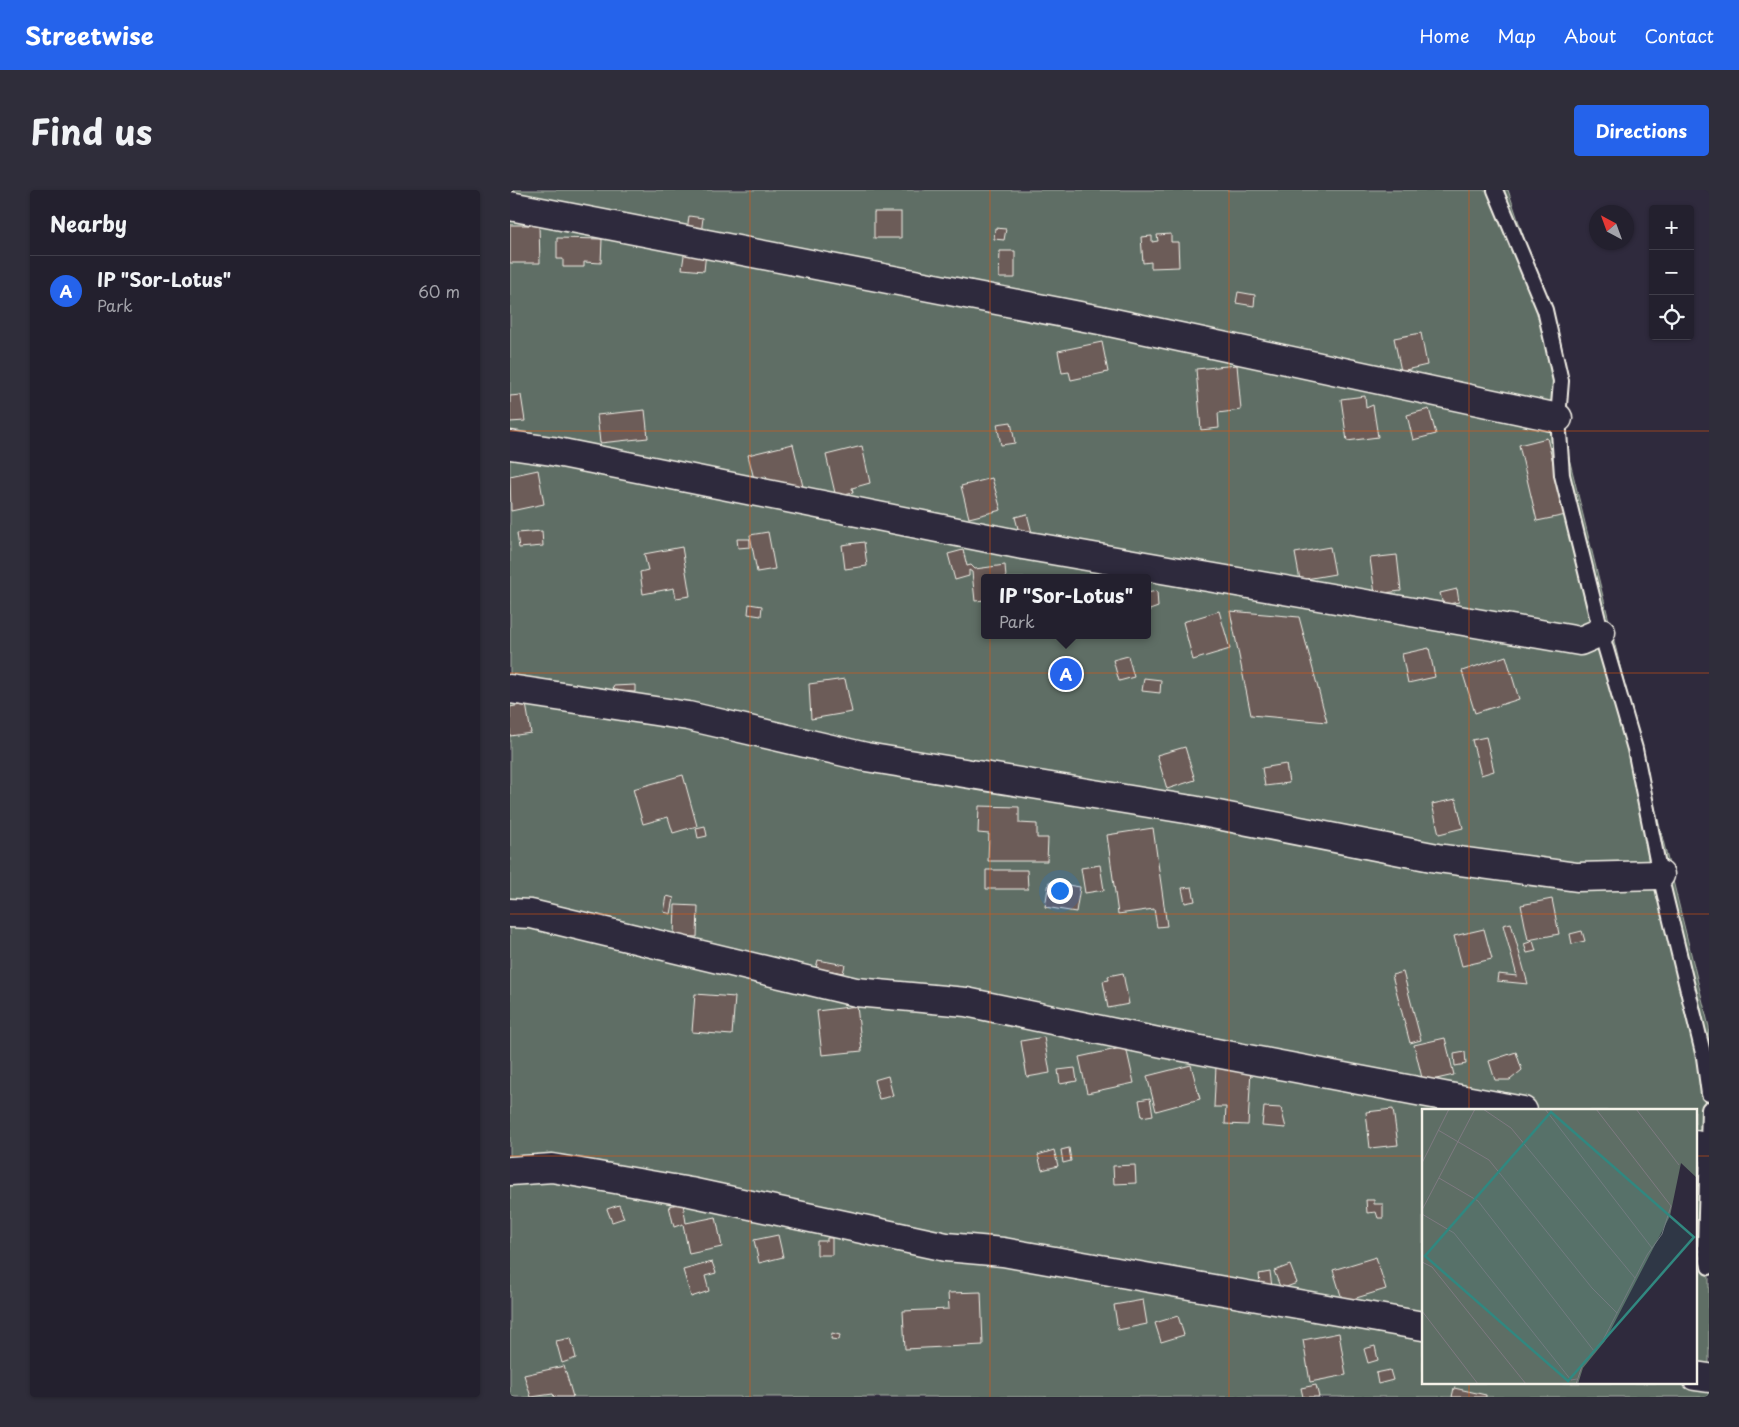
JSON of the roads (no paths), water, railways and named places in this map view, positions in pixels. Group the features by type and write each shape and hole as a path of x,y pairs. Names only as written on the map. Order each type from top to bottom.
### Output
{"street":[{"path":"510,206 1100,320 1558,418"},
{"path":"510,445 552,451 1023,545 1571,640 1580,641 1601,632"},
{"path":"510,689 688,716 866,757 1192,810 1437,858 1577,877 1660,875"},
{"path":"510,913 531,914 856,992 966,1002 1513,1109"},
{"path":"510,1171 552,1168 671,1188 946,1247 1002,1252 1422,1326"},
{"path":"1696,1376 1709,1378"}],"lane":[{"path":"1495,190 1545,310 1561,381 1558,418 1562,475 1601,632 1634,749 1660,875 1704,1057 1709,1094"},
{"path":"1709,1109 1702,1147 1705,1248 1709,1267"}],"place":[{"name":"IP \"Sor-Lotus\"","path":"1066,674"}]}
